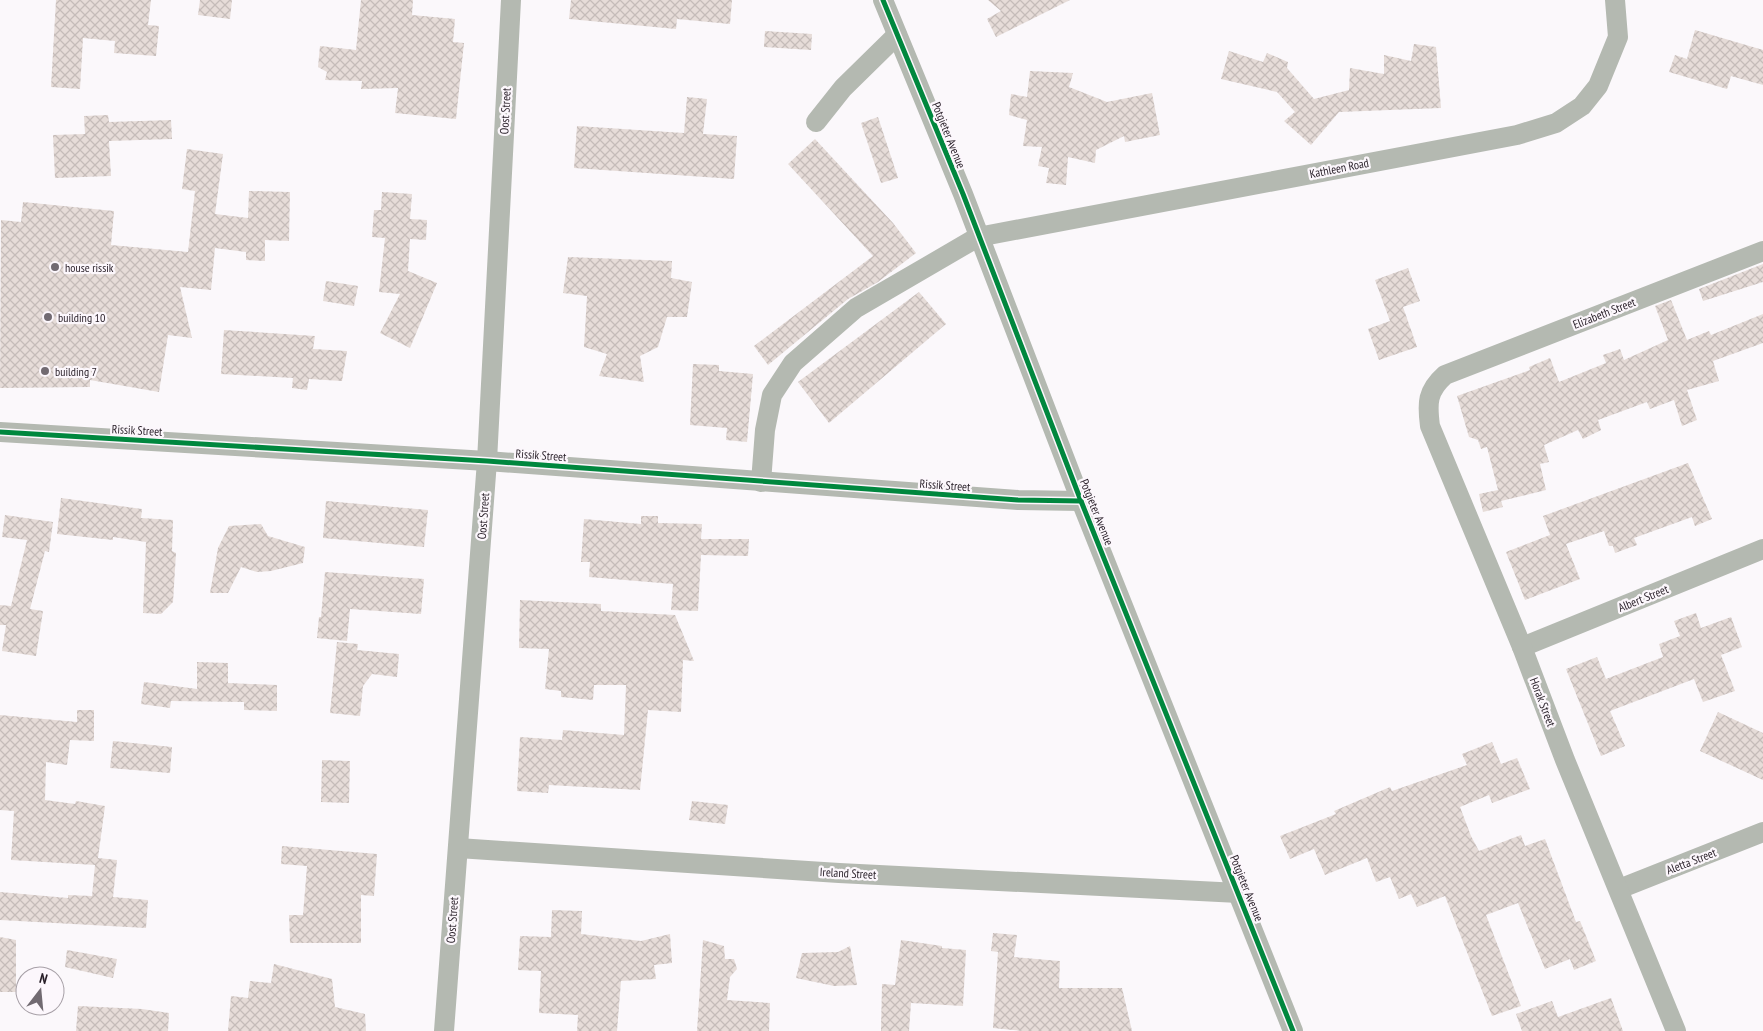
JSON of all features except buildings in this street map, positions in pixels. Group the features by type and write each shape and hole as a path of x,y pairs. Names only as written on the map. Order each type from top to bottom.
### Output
{"street":[{"name":"Oost Street","path":"444,1031 487,461 511,0"},
{"name":"Potgieter Avenue","path":"883,0 1293,1031"},
{"name":"Kathleen Road","path":"761,482 765,430 772,395 793,363 856,308 978,237 1517,135 1556,123 1582,106 1598,86 1618,37 1616,0"},
{"path":"816,122 843,88 897,35"},
{"name":"Elizabeth Street","path":"1445,375 1763,251"},
{"name":"Horak Street","path":"1445,375 1429,392 1427,404 1430,426 1522,648 1564,760 1619,889 1676,1031"},
{"name":"Rissik Street","path":"0,432 487,461 1018,500 1081,501"},
{"name":"Albert Street","path":"1522,648 1763,549"},
{"name":"Aletta Street","path":"1619,889 1763,832"},
{"name":"Ireland Street","path":"458,848 839,873 1239,893"}],"cycle path":[{"path":"883,0 963,194 1081,501 1293,1031"},
{"path":"0,432 487,461 1018,500 1081,501"}],"place":[{"name":"house rissik","path":"55,267"},
{"name":"building 10","path":"48,317"},
{"name":"building 7","path":"45,371"}]}
